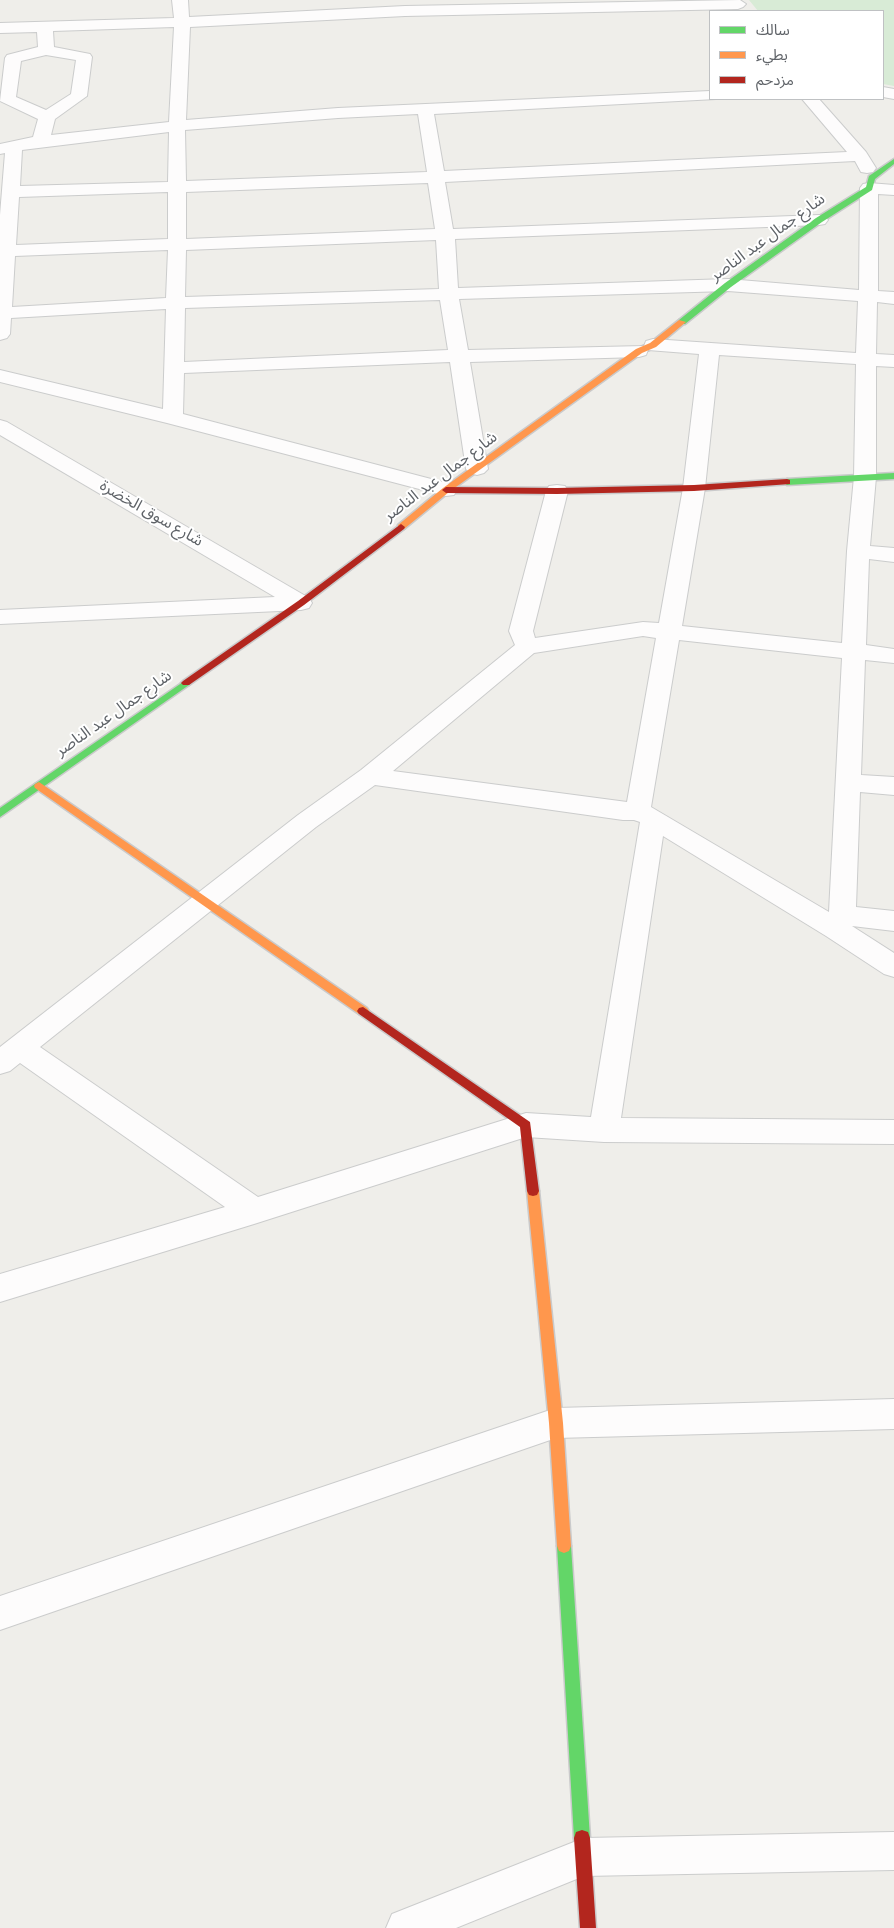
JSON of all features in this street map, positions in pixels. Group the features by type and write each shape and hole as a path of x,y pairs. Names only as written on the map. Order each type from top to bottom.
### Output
{"street":[{"path":"173,418 178,185 177,126 182,22 180,0"},
{"path":"0,28 44,29 182,22 405,6 738,5"},
{"path":"44,29 46,50"},
{"path":"41,141 47,117 79,96 84,57 46,50 13,58 7,99 47,117"},
{"path":"0,334 7,251 5,213 10,192 7,148 41,141 177,126 425,108 709,96"},
{"path":"811,100 860,156 871,183 878,236 869,296 864,478 858,551 848,782 839,922"},
{"path":"425,108 445,234 449,294 477,469"},
{"path":"10,192 435,177 860,156"},
{"name":"شارع جمال عبد الناصر","path":"0,813 301,603 384,541 446,490 646,348 728,285 871,183 894,161"},
{"path":"871,183 894,190"},
{"path":"7,251 819,220"},
{"path":"3,313 176,303 728,285 894,298"},
{"path":"173,368 646,348 710,348 894,361"},
{"path":"604,1130 668,630 694,488 710,348"},
{"path":"0,376 173,418 446,490 557,491 694,488 894,476"},
{"name":"شارع سوق الخضرة","path":"0,426 301,603"},
{"path":"527,647 521,631 557,491"},
{"path":"858,551 894,555"},
{"path":"0,617 301,603"},
{"path":"254,1211 10,1055 205,903 307,820 370,776 527,647 643,629 668,630 894,656"},
{"path":"370,776 645,815 839,922 894,967"},
{"path":"848,782 894,786"},
{"path":"39,786 526,1125 556,1423 588,1928"},
{"path":"839,922 894,921"},
{"path":"0,1288 254,1211 526,1125 604,1130 894,1132"},
{"path":"0,1613 556,1423 894,1414"},
{"path":"406,1928 584,1857 894,1851"}],"green space":[{"path":"749,0 894,0 894,86 884,84 884,10 757,10"}],"traffic: fast":[{"path":"682,322 728,285 819,220 869,188 872,178 894,161"},
{"path":"787,482 894,476"},
{"path":"0,813 186,683"},
{"path":"564,1546 582,1838"}],"traffic: slow":[{"path":"401,527 446,490 639,351 653,345 682,322"},
{"path":"39,786 363,1011"},
{"path":"533,1191 556,1423 564,1546"}],"traffic: jam":[{"path":"446,490 557,491 694,488 787,482"},
{"path":"186,683 301,603 401,527"},
{"path":"363,1011 526,1125 533,1191"},
{"path":"582,1838 588,1928"}]}
